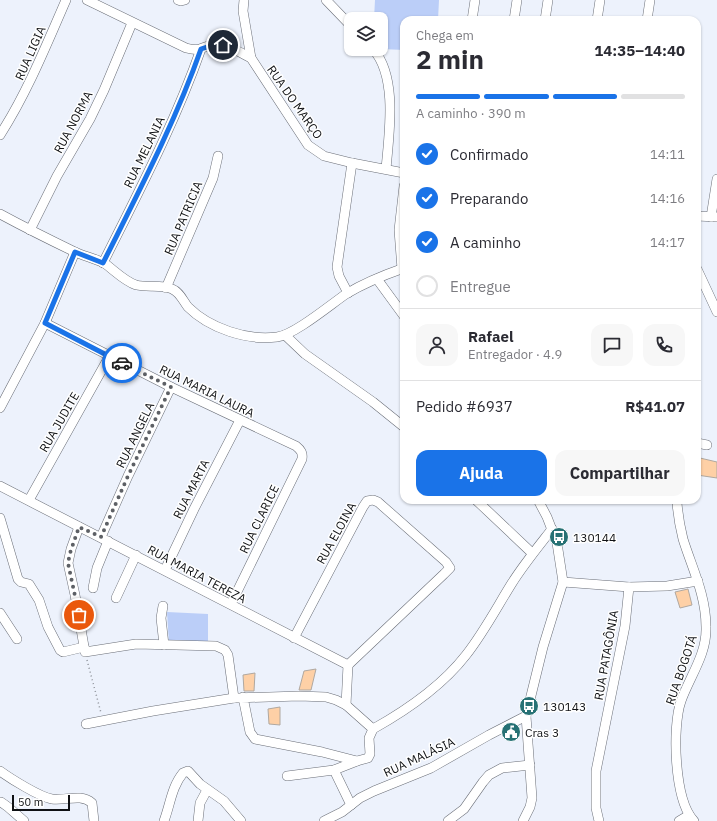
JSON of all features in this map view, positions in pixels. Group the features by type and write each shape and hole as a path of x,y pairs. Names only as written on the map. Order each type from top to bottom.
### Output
{"street":[{"name":"RUA LIGIA","path":"0,135 14,114 30,82 66,0"},
{"path":"87,0 186,48 195,50 213,45 223,45 251,58"},
{"path":"178,0 185,0"},
{"name":"RUA DO MARÇO","path":"244,0 243,12 251,58 308,144 324,156 400,172"},
{"path":"326,0 344,19"},
{"path":"473,16 475,0"},
{"path":"514,16 516,0"},
{"path":"546,16 548,0"},
{"path":"598,16 600,0"},
{"path":"648,16 650,0"},
{"name":"RUA NORMA","path":"30,230 57,176 98,101 132,23"},
{"name":"RUA MELANIA","path":"103,263 174,119 201,49"},
{"path":"379,56 385,69 390,98 386,169"},
{"name":"RUA PATRICIA","path":"166,288 213,178 218,156"},
{"path":"348,294 338,276 337,267 352,163"},
{"path":"701,216 714,217 717,179"},
{"path":"0,214 75,252 103,263 136,285 173,289 188,306 211,325 237,334 278,337 285,335 348,294 400,270"},
{"path":"400,221 400,240"},
{"path":"0,408 45,323 75,252"},
{"path":"701,278 717,312"},
{"path":"378,279 400,310"},
{"name":"RUA MARIA LAURA","path":"45,323 109,357 296,446"},
{"path":"285,335 305,354 373,402 400,424"},
{"name":"RUA JUDITE","path":"29,500 109,357"},
{"name":"RUA ANGELA","path":"93,588 105,539 128,476 171,387"},
{"name":"RUA MARTA","path":"165,570 194,509 240,420"},
{"path":"701,444 708,445"},
{"name":"RUA CLARICE","path":"231,604 302,459 303,454 296,446"},
{"name":"RUA MARIA TEREZA","path":"0,486 348,665"},
{"name":"RUA ELOINA","path":"294,638 353,523 368,501 372,500 378,502 446,562 450,568 348,665"},
{"path":"480,504 532,553"},
{"path":"523,821 530,807 532,798 526,716 537,678 543,647 563,582 559,553 552,529 540,504"},
{"name":"RUA BOGOTÁ","path":"677,504 682,532 698,581 705,609 706,627 705,641 701,655 680,702 678,719 677,770 681,796 691,818"},
{"path":"0,518 18,579 21,582 29,584 39,600 48,627 62,652 136,644 216,646 225,650 228,655 239,698 250,732 254,738 315,750 357,761"},
{"path":"79,527 68,563 85,650"},
{"path":"287,776 334,770 368,758 370,754 369,738 373,729 392,718 423,696 451,672 465,657 482,634 511,584 532,553 552,529"},
{"path":"116,598 136,555"},
{"path":"563,582 629,587 666,586 698,581"},
{"name":"RUA PATAGÔNIA","path":"599,821 596,808 596,771 625,626 629,587"},
{"path":"162,606 161,618 164,645"},
{"path":"0,613 17,638"},
{"path":"346,705 348,665"},
{"path":"86,724 194,704 239,698 298,696 326,697 336,700 346,705 373,729"},
{"name":"RUA MALÁSIA","path":"324,821 342,812 360,798 431,768 488,735 526,716"},
{"path":"448,821 464,809 482,782 490,775 502,768 530,765"},
{"path":"334,770 351,805"},
{"path":"0,771 22,785 48,798 87,799 92,803 94,821"},
{"path":"164,821 170,799 177,783 183,773 188,771 207,790 224,801 241,821"},
{"path":"198,821 200,803 207,790"},
{"path":"1,802 24,821"},
{"path":"679,821 691,818"}],"path":[{"path":"85,650 103,720"}],"shaded area":[{"path":"375,0 439,0 438,16 400,16 400,50 388,49 388,12 374,12"},
{"path":"167,612 208,614 208,644 169,644"}],"building":[{"path":"701,458 717,462 717,478 701,476"},
{"path":"688,589 692,605 680,608 675,592"},
{"path":"316,669 311,690 299,690 304,671"},
{"path":"255,673 254,691 244,691 243,675"},
{"path":"280,707 280,725 269,724 268,709"}],"way so far":[{"path":"79,615 68,563 79,527 101,537 128,476 171,387 122,363"}],"place":[{"name":"130144","path":"559,537"},
{"name":"130143","path":"529,706"},
{"name":"Cras 3","path":"511,732"}],"route":[{"path":"122,363 45,323 75,252 103,263 174,119 201,49 213,45 223,45"}]}
